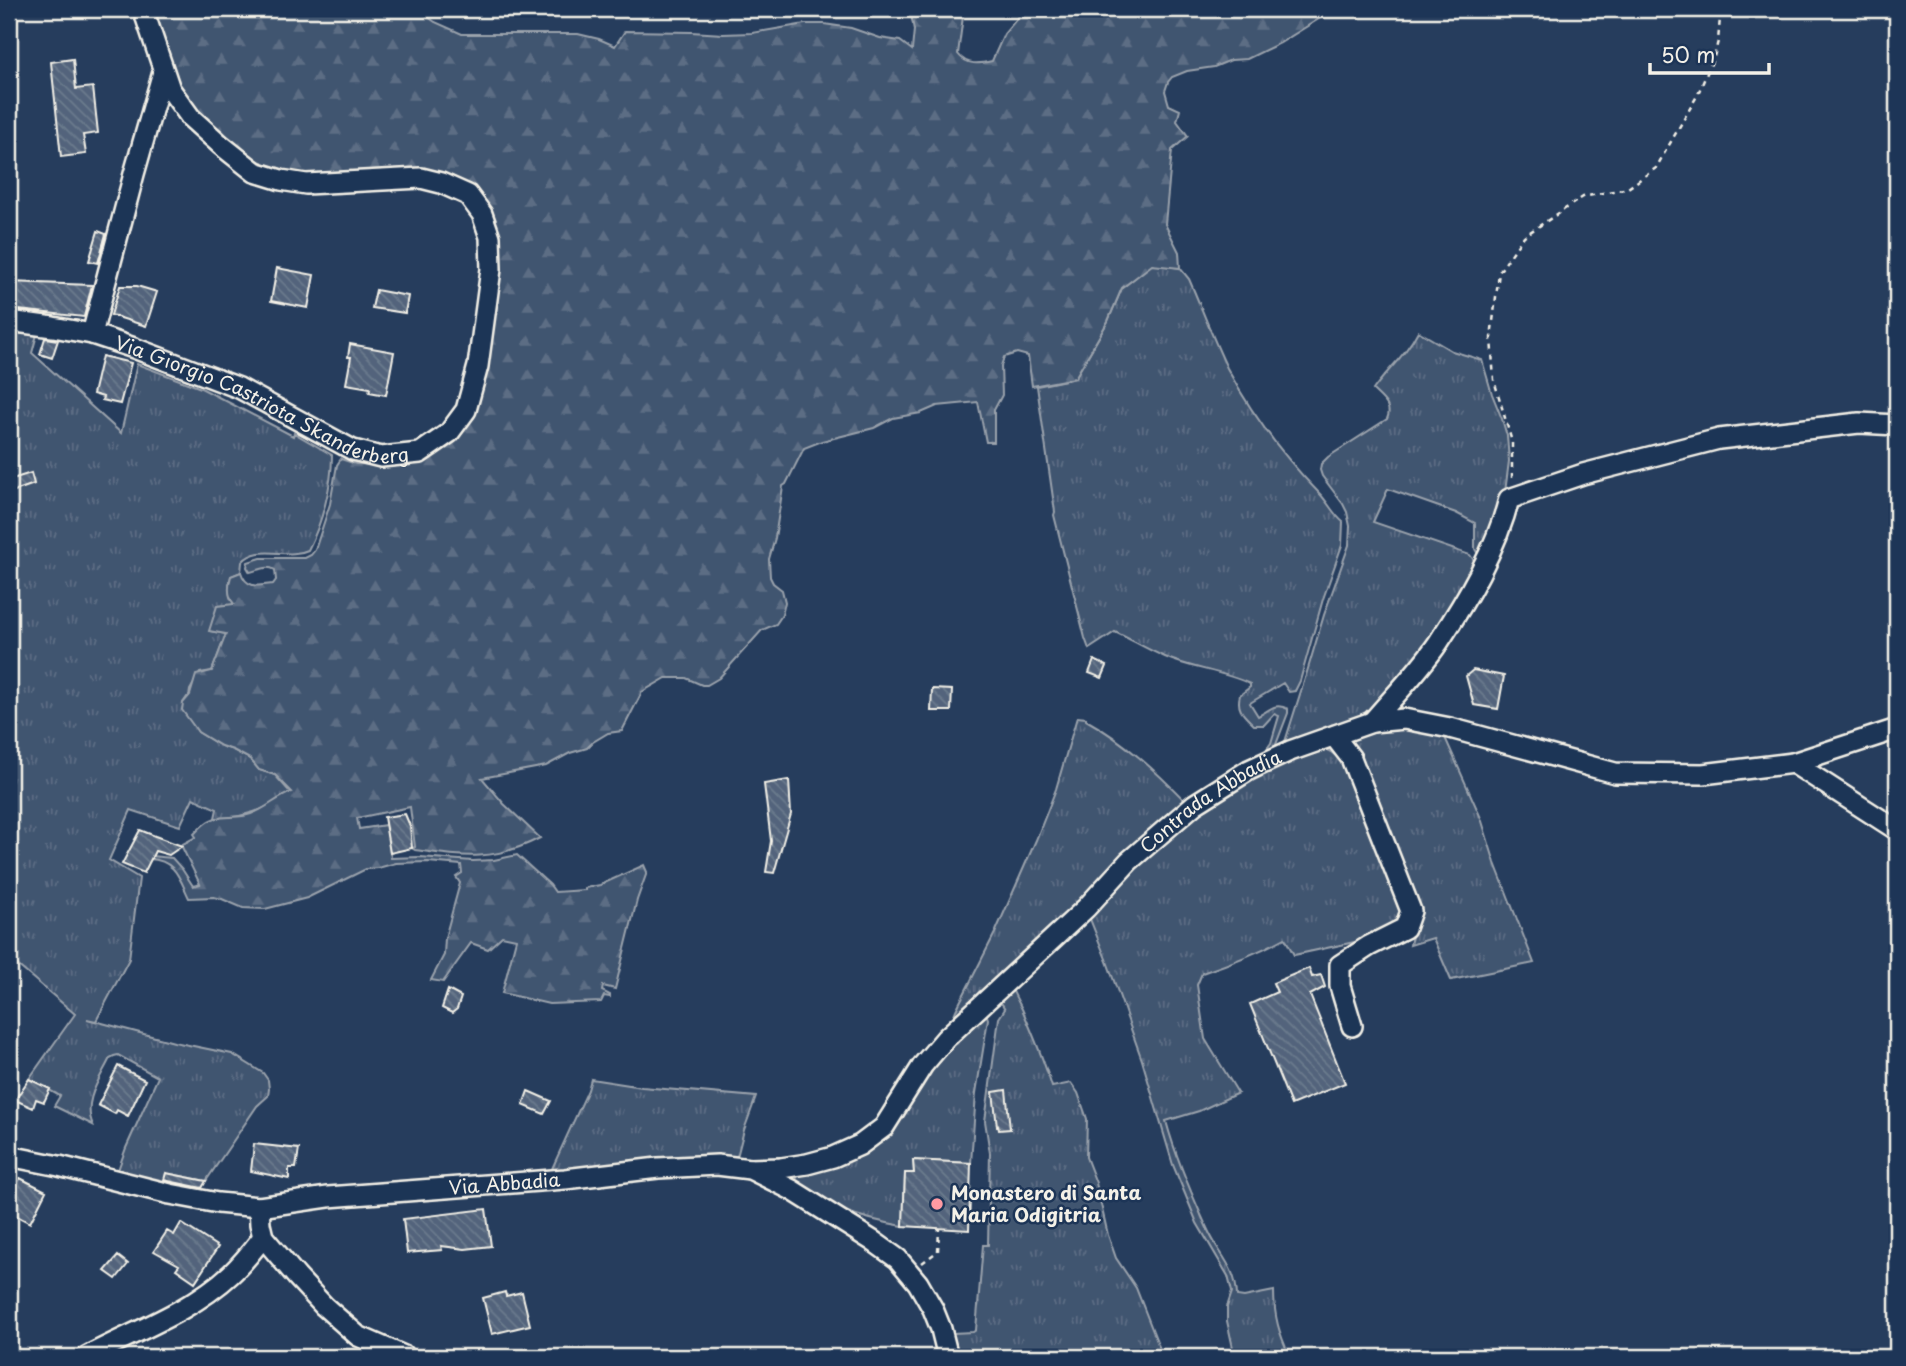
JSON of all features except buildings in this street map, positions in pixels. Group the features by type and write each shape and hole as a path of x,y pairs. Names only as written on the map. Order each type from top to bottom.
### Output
{"street":[{"name":"Via Giorgio Castriota Skanderberg","path":"9,321 92,334 134,348 239,388 353,450 380,457 420,453 449,433 466,410 478,366 491,269 490,237 482,214 468,195 441,183 421,178 306,184 255,172 191,118 170,89 143,9"},
{"path":"92,334 163,72"},
{"path":"1373,722 1437,644 1476,580 1501,527 1509,499 1583,474 1719,439 1859,423 1897,425"},
{"name":"Contrada Abbadia","path":"750,1169 807,1164 860,1146 884,1127 923,1066 946,1038 1086,908 1129,861 1195,804 1249,770 1290,751 1373,722 1404,719 1450,727 1615,773 1703,774 1793,763 1897,729"},
{"path":"1334,736 1351,758 1411,911 1405,928 1369,946 1340,965 1340,986 1352,1026"},
{"path":"1793,763 1897,830"},
{"name":"Via Abbadia","path":"9,1156 170,1194 259,1207 340,1196 565,1179 658,1168 717,1165 750,1169 792,1190 886,1249 908,1271 926,1296 941,1329 948,1357"},
{"path":"259,1207 263,1237 315,1296 358,1336 406,1357"},
{"path":"86,1357 173,1314 209,1292 231,1274 263,1237"}],"path":[{"path":"1509,499 1512,486 1512,442 1494,380 1491,338 1499,272 1524,236 1583,197 1628,188 1656,168 1697,96 1714,57 1720,18 1716,9"},
{"path":"908,1271 918,1267 938,1251 939,1228"}],"green space":[{"path":"147,9 402,9 424,14 462,34 578,34 615,46 625,31 752,33 805,24 824,24 900,41 912,50 914,30 910,9 964,9 958,54 965,61 978,63 992,61 1004,34 1025,9 1323,9 1322,17 1280,43 1247,59 1231,60 1214,67 1187,71 1172,77 1168,82 1165,91 1169,105 1180,110 1177,121 1188,136 1172,150 1165,224 1179,252 1180,268 1152,265 1122,288 1108,321 1075,378 1032,386 1028,356 1017,353 1004,357 1001,366 1002,395 994,410 994,442 986,442 978,402 937,406 804,448 783,486 769,559 770,577 782,590 785,602 782,615 776,624 762,630 719,678 707,685 686,678 666,678 642,692 622,731 608,733 587,748 570,753 546,766 482,778 504,804 540,838 508,851 464,856 412,848 415,847 410,807 357,818 359,829 386,825 391,858 473,861 517,855 555,892 585,890 644,865 647,872 637,900 615,989 603,986 602,991 610,997 604,996 601,1002 549,1004 502,993 516,939 502,936 488,949 471,943 443,982 431,980 444,955 445,938 460,883 456,877 462,873 461,865 396,863 366,869 307,898 265,909 243,908 214,897 189,898 179,877 170,866 149,859 151,856 172,858 193,886 200,884 181,845 196,837 194,834 210,820 251,814 292,792 275,775 259,770 250,759 198,732 182,710 196,675 212,671 226,634 209,631 217,606 234,604 229,591 231,576 241,572 246,581 258,586 273,584 276,580 275,570 266,568 250,572 248,562 261,558 305,558 311,555 330,504 337,465 341,459 356,464 388,465 422,451 468,395 496,251 470,187 454,177 437,171 423,170 304,174 267,165 249,156 197,115 173,76"},
{"path":"1152,264 1180,268 1189,279 1227,368 1257,418 1343,522 1342,545 1295,691 1289,692 1283,683 1250,703 1258,716 1276,707 1288,709 1271,752 1265,751 1271,743 1279,716 1274,714 1264,725 1254,725 1244,715 1239,705 1240,695 1250,684 1175,661 1115,632 1089,649 1054,515 1037,386 1075,378 1108,321 1122,288"},
{"path":"9,329 38,331 32,353 121,433 137,364 201,388 293,436 294,433 332,455 325,504 308,550 300,553 265,552 249,556 242,562 241,572 231,576 229,586 235,604 210,631 226,634 212,671 200,673 189,697 183,703 198,732 250,759 259,770 275,775 293,792 245,815 223,818 215,818 217,809 193,798 180,826 131,810 109,860 139,878 129,959 96,1021 87,1019 232,1054 263,1073 268,1080 268,1096 257,1106 206,1181 166,1173 164,1183 118,1170 158,1077 118,1055 110,1058 91,1099 90,1116 93,1125 54,1106 60,1096 29,1079 75,1014 9,958"},
{"path":"1418,331 1452,351 1482,360 1507,436 1509,461 1504,500 1479,556 1475,549 1475,523 1456,513 1388,489 1373,522 1470,555 1476,563 1422,649 1389,691 1353,720 1283,748 1324,615 1349,545 1350,526 1347,512 1322,476 1321,464 1387,419 1388,406 1373,390"},
{"path":"1077,717 1086,718 1127,747 1187,803 1114,866 950,1025 1036,840 1056,789"},
{"path":"1384,727 1430,727 1443,733 1481,818 1495,863 1534,963 1451,980 1433,938 1410,945 1415,921 1351,735"},
{"path":"1321,747 1349,767 1404,902 1403,919 1373,938 1294,955 1285,938 1202,973 1197,985 1205,1039 1238,1093 1199,1111 1166,1121 1195,1202 1233,1276 1237,1296 1274,1291 1278,1325 1290,1357 1235,1357 1227,1321 1227,1307 1232,1292 1228,1276 1197,1223 1173,1165 1142,1060 1086,909 1126,869 1232,785"},
{"path":"1010,984 1052,1087 1071,1083 1078,1093 1087,1119 1086,1157 1096,1183 1108,1235 1116,1258 1136,1288 1163,1357 954,1357 950,1338 952,1333 976,1330 983,1245 988,1245 990,1153 985,1121 999,1018 1005,1009 1000,1004 999,997"},
{"path":"986,1013 988,1019 976,1093 971,1163 913,1160 914,1173 905,1173 903,1226 845,1211 819,1198 796,1180 798,1175 848,1160 890,1136 891,1128 944,1050"},
{"path":"591,1079 642,1087 756,1097 737,1157 709,1155 550,1173"}],"place":[{"name":"Monastero di Santa Maria Odigitria","path":"937,1204"}]}
